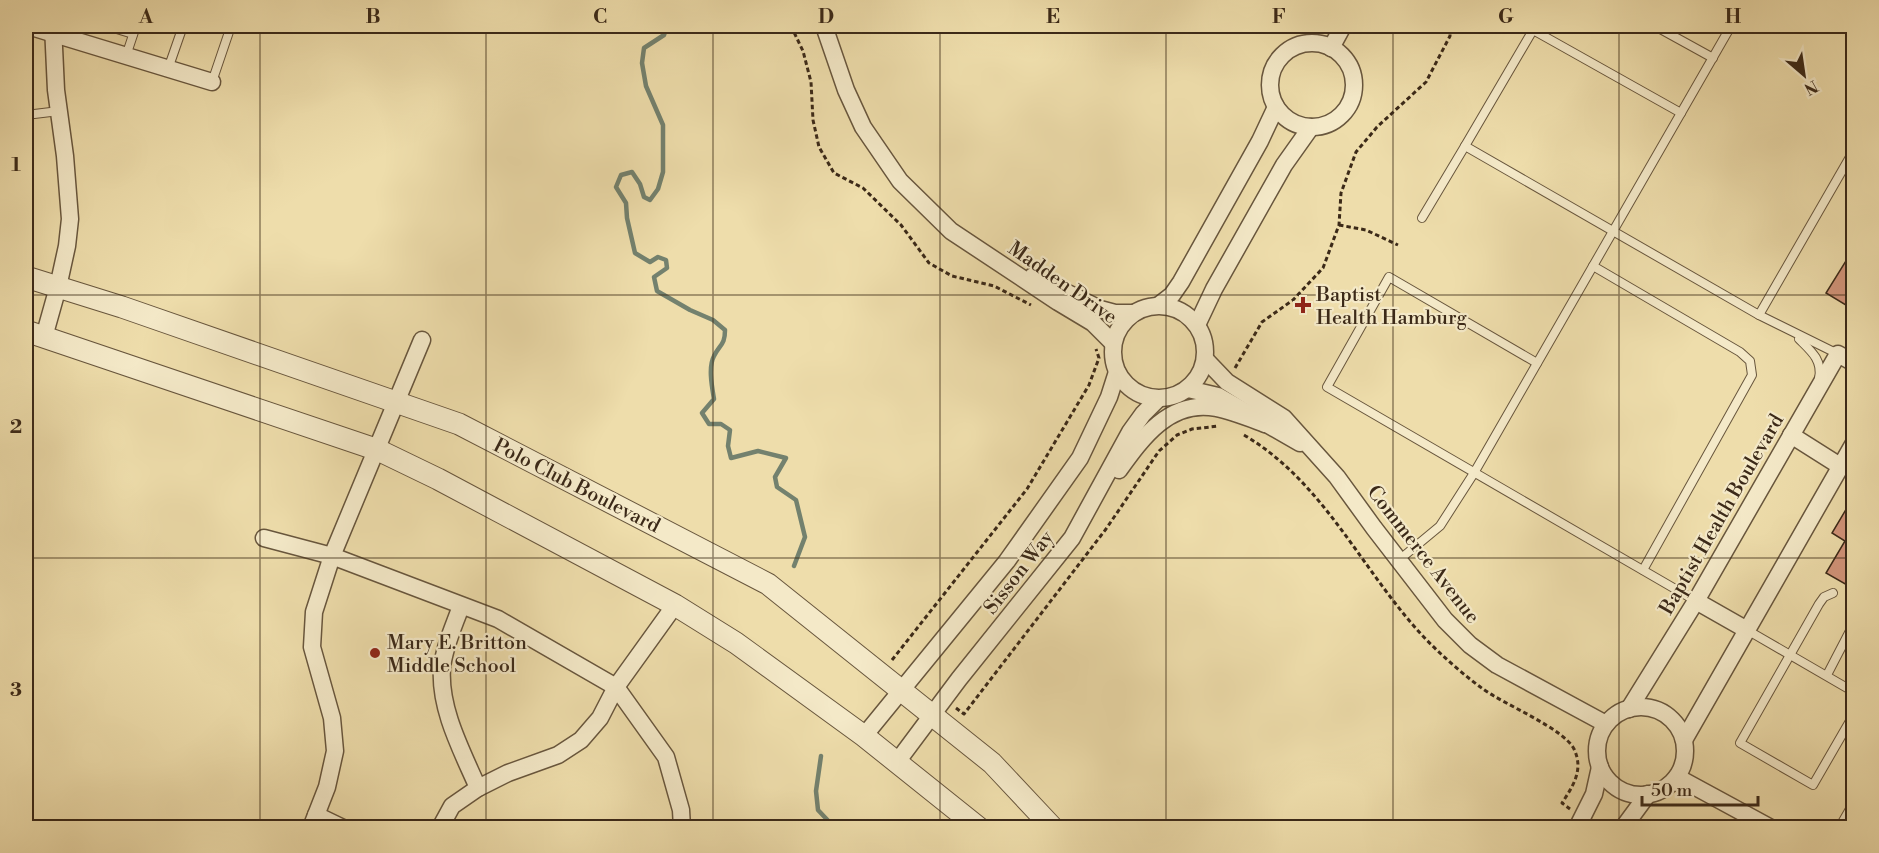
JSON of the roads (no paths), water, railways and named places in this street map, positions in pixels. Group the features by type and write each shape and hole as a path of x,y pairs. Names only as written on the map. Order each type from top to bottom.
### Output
{"street":[{"path":"28,26 53,29 126,56 212,82"},
{"name":"Madden Drive","path":"824,26 846,90 862,127 900,180 951,231 1093,323 1113,343"},
{"path":"1331,48 1343,26"},
{"path":"53,29 70,219 58,287 35,334 378,450 438,479 675,605 736,643 864,736 979,828"},
{"path":"1305,44 1318,44 1331,48 1342,56 1350,68 1354,81 1353,95 1347,108 1338,118 1325,125 1311,127 1298,125 1286,118 1276,107 1271,94 1270,81 1274,68 1281,57 1305,44"},
{"path":"1159,305 1180,310 1197,324 1206,347 1202,370 1188,389 1179,394 1158,399 1145,397 1124,383 1117,372 1113,358 1113,343 1124,321 1134,313 1159,305 1172,295 1181,282 1260,141 1276,107"},
{"path":"1197,324 1214,289 1284,165 1311,127"},
{"name":"Madden Drive","path":"988,255 1100,309 1115,313 1134,313"},
{"name":"Polo Club Boulevard","path":"26,277 122,307 459,424 768,584 939,708 1053,828"},
{"path":"344,828 313,821 327,787 335,751 332,718 312,647 314,612 332,556 422,340"},
{"path":"1838,354 1854,363"},
{"name":"Baptist Health Boulevard","path":"1629,709 1696,601 1838,354"},
{"name":"Commerce Avenue","path":"1205,359 1227,382 1284,418 1338,477 1445,620 1470,645 1497,665 1606,724"},
{"name":"Sisson Way","path":"864,736 1007,561 1080,458 1109,397 1117,372"},
{"name":"Commerce Avenue","path":"1188,389 1218,396 1312,450"},
{"name":"Sisson Way","path":"897,762 1072,537 1130,432 1158,399"},
{"path":"1072,537 1135,448 1158,423 1173,413 1195,408 1214,408 1265,424"},
{"path":"1791,435 1840,466"},
{"path":"1684,740 1854,443"},
{"path":"264,538 332,556 498,619 616,687 666,757 681,810 682,828"},
{"path":"1696,601 1747,630"},
{"path":"440,828 452,806 478,788 508,773 558,755 581,740 600,718 616,687 675,605"},
{"path":"461,606 446,646 442,668 442,690 456,737 478,788"},
{"path":"1643,707 1663,713 1678,727 1684,740 1684,759 1677,777 1669,785 1648,794 1636,795 1614,786 1600,767 1597,754 1599,741 1606,724 1619,713 1629,709 1643,707"},
{"path":"1580,823 1594,794 1600,767"},
{"path":"1677,777 1771,828"},
{"path":"1623,828 1648,794"}],"lane":[{"path":"107,26 135,30 126,56"},
{"path":"168,69 183,26"},
{"path":"212,82 231,26"},
{"path":"1655,26 1713,58"},
{"path":"1398,560 1440,526 1474,473 1731,26"},
{"path":"1422,218 1533,30 1681,113"},
{"path":"26,115 59,111"},
{"path":"1464,146 1759,315 1838,354"},
{"path":"1759,315 1854,150"},
{"path":"1593,266 1740,352 1750,361 1752,375 1643,570"},
{"path":"1538,363 1389,277 1327,387 1696,601"},
{"path":"1794,334 1817,357 1821,371 1817,390"},
{"path":"1833,593 1824,597 1819,604 1740,743 1814,785 1854,714"},
{"path":"1827,675 1854,623"},
{"path":"1747,630 1854,692"},
{"path":"1839,828 1854,802"}],"waterway":[{"path":"667,26 664,35 644,48 642,63 646,86 663,125 663,172 658,189 650,200 644,197 640,184 632,172 621,175 616,187 626,203 635,253 650,262 658,257 666,260 667,268 654,277 657,291 713,320 725,330 723,342 711,366 714,399 702,413 709,424 721,424 730,430 728,446 731,458 758,451 786,458 775,477 777,487 796,500 805,537 794,566"},
{"path":"821,756 816,791 818,810 835,828"}],"place":[{"name":"Baptist Health Hamburg","path":"1303,305"},
{"name":"Mary E. Britton Middle School","path":"375,653"}]}
